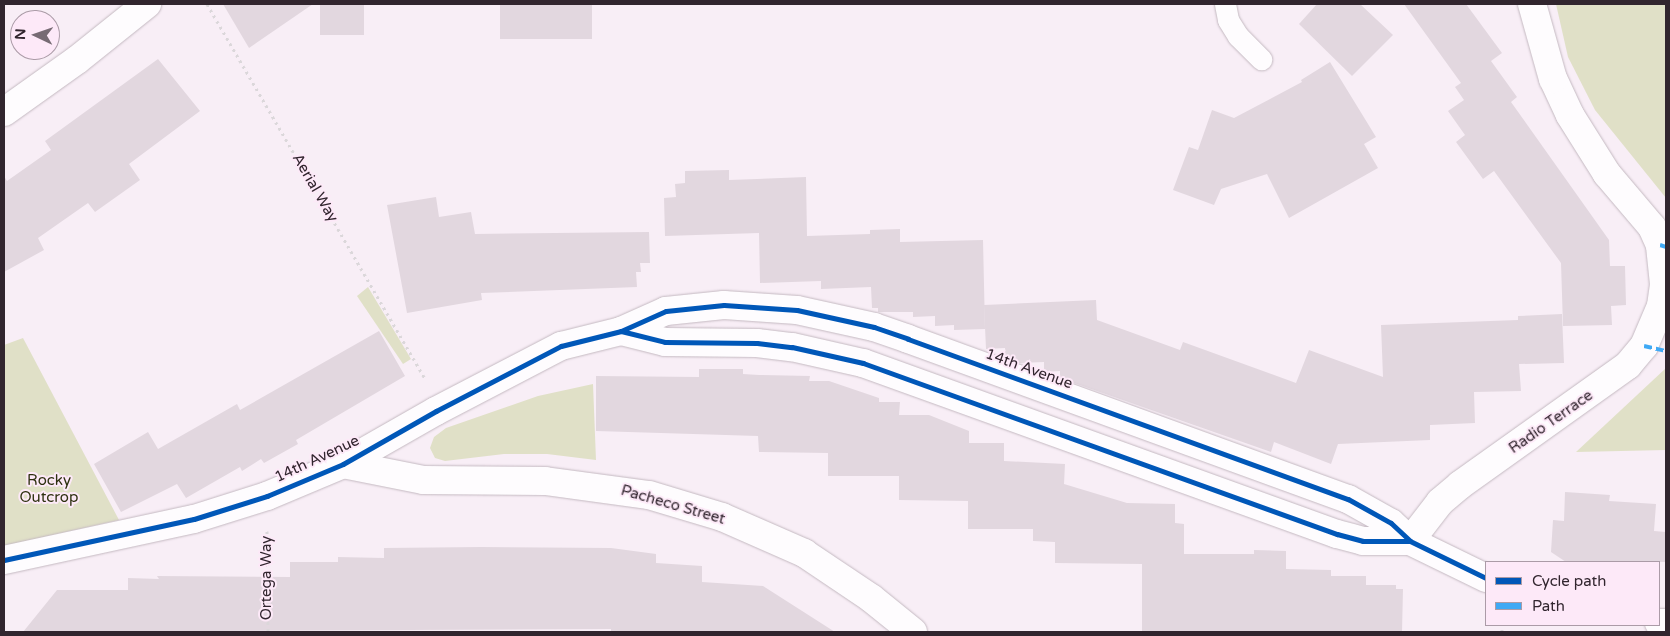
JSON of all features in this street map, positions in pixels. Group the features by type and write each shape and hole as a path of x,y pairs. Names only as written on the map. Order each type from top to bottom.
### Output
{"street":[{"path":"4,112 77,60 147,4"},
{"name":"Radio Terrace","path":"1410,541 1440,502 1460,485 1628,365 1644,346 1654,327 1664,284 1660,245 1652,227 1607,174 1570,115 1553,79 1532,4"},
{"name":"14th Avenue","path":"4,560 194,519 267,496 343,464 561,346 621,331 666,311 724,305 797,310 874,327 1348,499 1392,523 1410,541 1485,578"},
{"name":"14th Avenue","path":"621,331 665,342 792,347 863,363 1337,534 1364,541 1410,541"},
{"name":"Pacheco Street","path":"343,464 423,480 545,481 649,495 722,517 804,553 864,592 913,632"}],"lane":[{"path":"1225,4 1228,20 1238,36 1261,59"}],"green space":[{"path":"1556,4 1666,4 1666,198 1595,110 1568,57"},
{"path":"368,287 411,359 403,364 357,296"},
{"name":"Rocky Outcrop","path":"23,338 119,520 4,546 4,345"},
{"path":"1666,368 1666,450 1576,452"},
{"path":"593,384 596,460 547,454 504,454 445,461 435,458 430,448 434,437 446,428 538,396"}],"building":[{"path":"223,4 313,4 249,48"},
{"path":"320,4 364,4 364,35 320,35"},
{"path":"500,4 592,4 592,39 500,39"},
{"path":"1317,4 1360,4 1393,35 1352,76 1299,24"},
{"path":"1404,4 1466,4 1502,53 1491,61 1517,97 1511,102 1609,240 1610,266 1625,266 1626,305 1611,306 1612,325 1563,326 1561,263 1494,171 1483,179 1456,142 1465,135 1448,111 1464,100 1455,87 1461,83"},
{"path":"158,59 200,111 129,164 140,180 95,212 88,203 38,238 44,250 4,272 4,176 7,181 51,150 45,141"},
{"path":"1330,62 1376,137 1364,144 1378,168 1289,218 1267,174 1221,189 1214,205 1173,190 1189,147 1198,150 1212,110 1234,118 1302,82 1301,80"},
{"path":"729,170 729,180 806,177 807,236 870,234 870,230 900,229 900,242 983,240 985,329 954,330 954,325 935,326 935,316 913,317 913,312 878,312 878,308 872,308 871,287 821,289 821,281 760,283 759,233 665,236 664,198 676,197 675,184 685,183 685,171"},
{"path":"436,197 439,217 471,212 475,234 649,232 650,263 640,263 641,272 636,272 637,287 481,293 482,300 407,313 387,205"},
{"path":"1096,300 1097,320 1180,350 1183,342 1296,383 1309,350 1383,377 1381,325 1518,320 1518,316 1562,314 1564,363 1519,364 1521,391 1474,392 1475,423 1430,425 1430,440 1338,444 1331,464 1274,442 1271,452 1060,378 1060,371 1044,372 1044,362 1019,363 1005,358 1005,348 986,349 984,305"},
{"path":"379,331 405,376 296,440 298,444 264,463 261,459 242,471 240,467 186,498 177,484 121,512 94,464 148,432 158,449 237,404 240,410"},
{"path":"699,369 743,369 743,374 810,376 809,381 829,381 879,398 879,402 900,402 899,415 929,415 969,431 969,443 1004,443 1004,461 1065,464 1064,484 1127,503 1175,504 1175,523 1184,524 1184,554 1254,554 1254,550 1286,551 1286,569 1331,570 1331,576 1366,576 1366,585 1396,585 1396,589 1403,589 1402,632 1142,632 1142,564 1055,563 1055,542 1033,541 1033,529 968,529 968,501 899,500 899,476 828,476 828,453 759,452 758,436 596,431 596,376 699,377"},
{"path":"1565,492 1610,495 1609,501 1656,504 1654,531 1666,532 1666,562 1564,561 1551,552 1553,520 1564,521"},
{"path":"384,548 611,548 656,554 656,563 702,566 702,582 763,586 835,632 611,632 611,629 23,632 57,590 128,590 128,578 159,579 157,576 290,577 290,562 338,562 338,557 384,558"}],"marked path":[{"path":"1660,245 1666,247"},
{"path":"1644,346 1666,351"}],"cycle path":[{"path":"4,560 194,519 267,496 343,464 436,411 561,346 621,331 666,311 724,305 797,310 874,327 908,339 1348,499 1391,523 1410,541 1485,578"},
{"path":"621,331 665,342 757,343 792,347 863,363 1337,534 1363,541 1410,541"}]}
